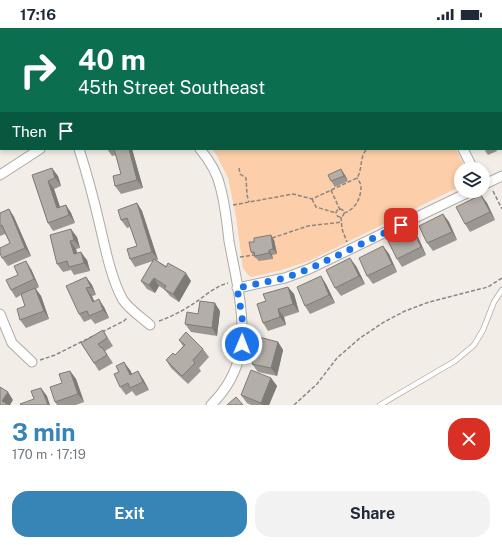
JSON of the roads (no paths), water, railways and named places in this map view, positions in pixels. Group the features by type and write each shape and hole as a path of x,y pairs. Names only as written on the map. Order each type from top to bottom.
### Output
{"street":[{"path":"0,175 38,150"},
{"path":"79,150 93,197 111,270 123,300 133,311 150,325"},
{"path":"201,150 209,161 221,187 237,284 243,335 237,365 230,382 222,394 211,405"},
{"path":"464,150 470,162"},
{"path":"490,182 502,176"},
{"path":"237,284 285,278 309,269 456,198"},
{"path":"0,314 12,343 32,362"}],"lane":[{"path":"380,405 455,361 474,345 483,330 494,302 502,290"}]}
